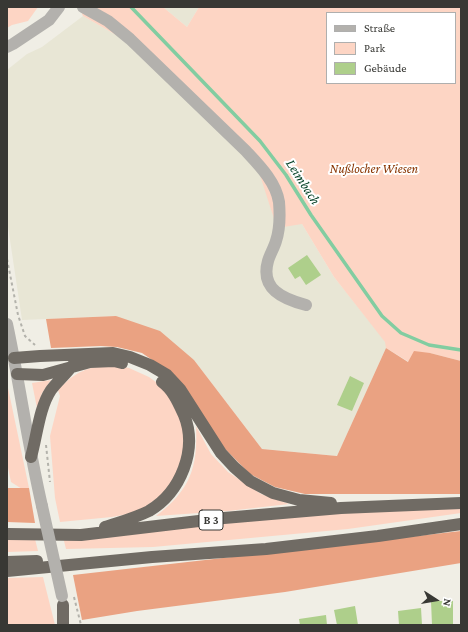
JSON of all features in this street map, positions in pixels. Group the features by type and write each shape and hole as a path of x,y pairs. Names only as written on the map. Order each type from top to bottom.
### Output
{"highway":[{"path":"14,358 113,352 150,365 167,375 180,389 221,453 234,468 250,481 273,493 299,500 328,502 341,508"},
{"path":"17,374 43,375 90,362 114,361 132,365 152,374 168,386 177,399 187,424 189,443 184,467 176,485 160,502 149,511 81,535"},
{"path":"31,457 42,409 51,390 72,366"},
{"name":"B 3","path":"7,534 81,535 224,518 341,508 461,503"},
{"path":"7,571 152,557 281,547 378,536 461,524"},
{"path":"7,562 152,557"},
{"path":"63,625 66,599"}],"street":[{"path":"7,47 49,20 59,7"},
{"path":"83,7 108,21 130,39 246,151 262,169 276,192 280,210 276,242 267,264 267,279 277,294 291,301 306,305"},
{"path":"7,38 34,30"},
{"path":"7,324 31,457 66,599 68,625"}],"path":[{"path":"66,599 81,625"}],"shaded area":[{"path":"163,7 199,7 187,27"},
{"path":"83,16 123,39 257,166 302,224 334,277 386,342 386,348 337,456 262,449 194,360 116,316 22,320 7,220 7,70 27,54 42,47"},
{"path":"116,316 160,331 194,360 262,449 337,456 386,348 408,362 414,351 430,353 461,361 461,494 305,494 275,487 250,474 225,449 161,366 142,353 117,347 101,346 51,348 46,319"},
{"path":"7,488 29,488 35,523 7,522"},
{"path":"461,531 461,563 285,592 137,611 82,620 73,575"}],"green space":[{"path":"7,7 38,7 28,21 12,25 7,28"},
{"name":"Nußlocher Wiesen","path":"79,7 163,7 187,27 199,7 461,7 461,361 430,353 409,362 386,348 385,342 334,277 302,224 277,228 257,166 123,39 83,16"},
{"path":"113,365 129,368 149,377 164,388 183,419 185,454 169,490 138,512 112,517 60,522 55,498 50,436 60,396 58,390 76,374 82,371 96,367"},
{"path":"51,380 42,393 37,408 32,383"},
{"path":"7,383 29,488 22,489 11,482 7,463"},
{"path":"196,426 211,454 228,472 261,494 289,504 228,511 156,516 177,497 190,477 195,454"},
{"path":"461,507 461,513 348,529 153,547 66,549 63,537 346,512"},
{"path":"7,538 35,539 38,551 7,552"},
{"path":"43,577 55,625 7,625 7,578"}],"building":[{"path":"307,255 321,275 306,285 300,276 295,279 288,268"},
{"path":"350,376 364,383 352,411 337,405"},
{"path":"431,601 453,601 453,625 432,625"},
{"path":"355,606 358,625 337,625 334,610"},
{"path":"421,608 422,625 399,625 398,611"},
{"path":"326,615 327,625 300,625 299,619"}],"waterway":[{"name":"Leimbach","path":"131,7 260,141 286,175 311,215 382,316 401,333 429,345 461,350"}]}
